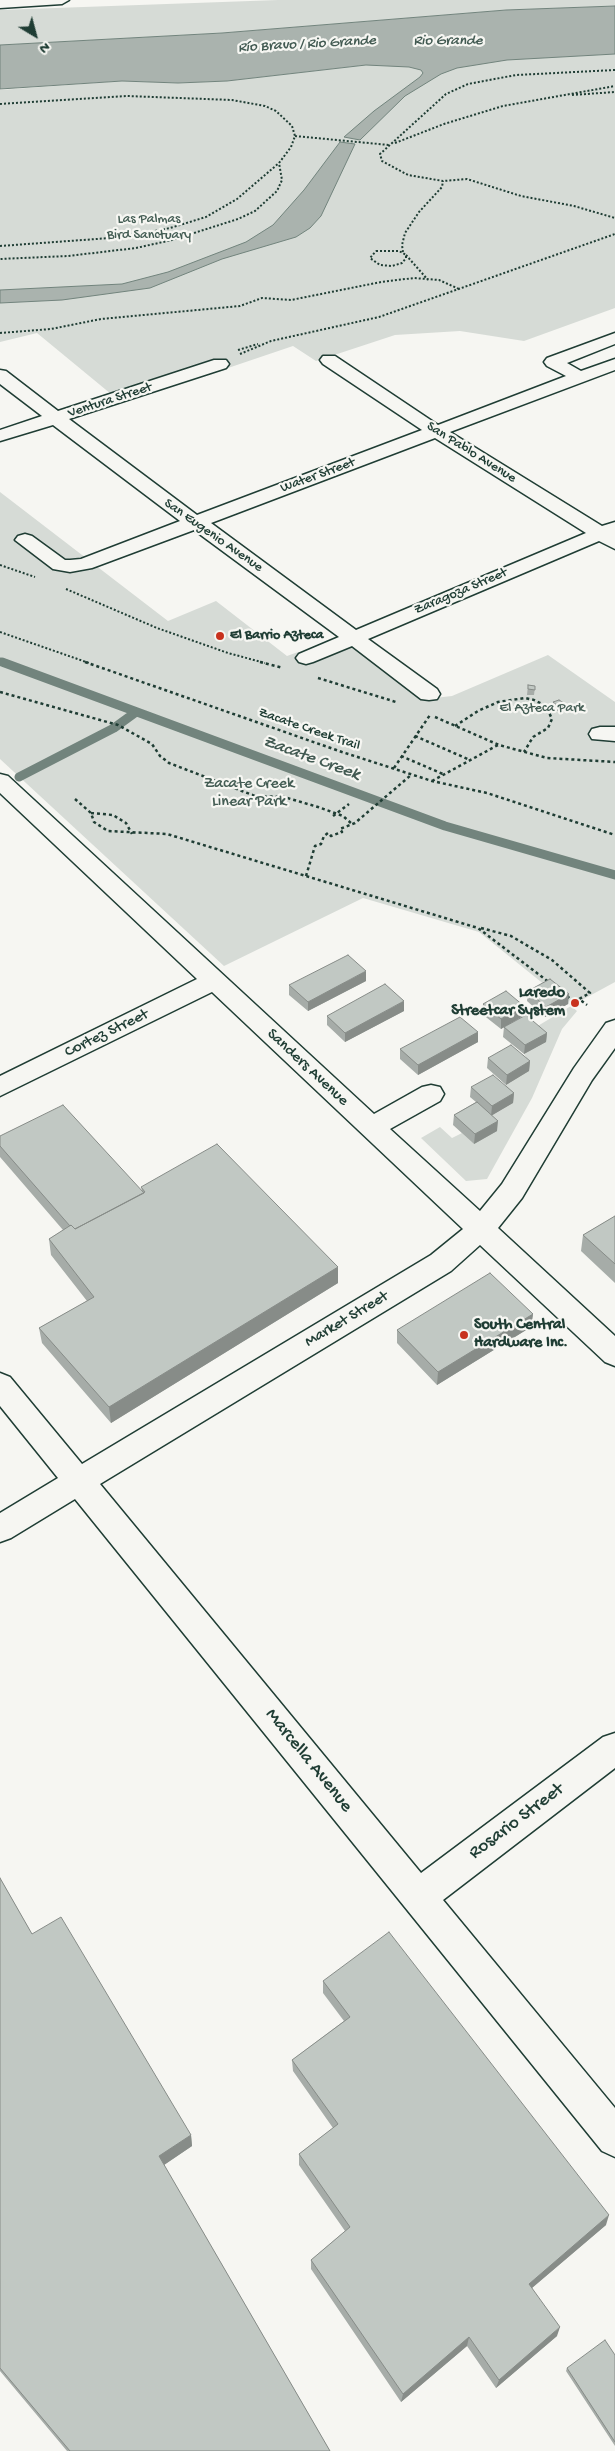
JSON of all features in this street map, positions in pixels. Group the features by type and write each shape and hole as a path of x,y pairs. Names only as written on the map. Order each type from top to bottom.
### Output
{"street":[{"path":"0,4 62,0"},
{"path":"580,377 553,362 615,338"},
{"name":"San Pablo Avenue","path":"329,360 437,432 610,535"},
{"name":"Ventura Street","path":"0,436 220,364"},
{"name":"Water Street","path":"24,540 60,565 84,564 615,364"},
{"name":"San Eugenio Avenue","path":"0,375 179,513 194,522 429,694"},
{"name":"Zaragoza Street","path":"306,658 610,535"},
{"name":"Sanders Avenue","path":"0,781 615,1354"},
{"name":"Cortez Street","path":"0,1087 214,981"},
{"name":"Market Street","path":"0,1528 442,1263 481,1229 512,1191 583,1074 615,1029"},
{"path":"371,1127 432,1094"},
{"name":"Marcella Avenue","path":"0,1385 615,2138"},
{"name":"Rosario Street","path":"418,1896 615,1748"}],"path":[{"path":"615,70 516,75 468,84 446,94 380,154 382,161 408,175 443,181 467,179 521,196 574,206 615,218"},
{"path":"295,136 389,145 503,106 615,86"},
{"path":"549,97 615,92"},
{"path":"0,104 127,96 251,102 276,111 292,126 295,136 291,147 279,163 237,200 206,217 170,228 124,236 0,246"},
{"path":"0,259 102,253 172,240 204,231 238,219 270,199 282,180 279,163"},
{"path":"403,253 402,244 406,233 418,212 442,187 443,181"},
{"path":"220,364 271,341 378,317 615,234"},
{"path":"406,255 402,263 392,266 380,265 370,258 372,253 382,250 403,253 406,255 428,280"},
{"path":"0,333 51,329 110,318 240,306 262,298 291,300 381,282 414,278 439,280 459,289"},
{"name":"Zacate Creek Trail","path":"0,632 119,675 411,775 487,793 615,835"},
{"path":"0,692 118,725 152,744 160,756 169,763 254,796 284,797 335,815 352,824"},
{"path":"455,726 478,711 498,702 525,698 534,700 546,706 552,719 548,728 533,737 524,752"},
{"path":"394,768 430,715"},
{"path":"415,736 471,760"},
{"path":"432,781 499,745"},
{"path":"401,756 443,775"},
{"path":"306,876 315,846 321,844 328,833 331,836 342,832 340,829 367,814 411,775"},
{"path":"75,799 91,813 94,822 108,832 167,834 478,928 511,936 552,960 590,993 574,1002 566,996"},
{"path":"335,815 349,804"},
{"path":"91,813 113,815 126,823 132,834"},
{"path":"90,825 94,822"},
{"path":"478,928 552,985"},
{"path":"579,999 586,1005"}],"green space":[{"path":"278,0 615,0 615,6 506,10 222,33 0,45 0,10"},
{"name":"Las Palmas Bird Sanctuary","path":"615,54 615,308 524,341 460,331 395,335 316,361 293,346 228,368 216,360 111,394 37,333 0,342 0,90 122,81 178,83 227,81 366,65"},
{"name":"Zacate Creek Linear Park","path":"0,492 168,621 216,601 287,656 298,652 312,662 350,645 426,699 452,696 548,655 615,702 615,982 571,1006 479,932 363,898 224,966 0,759"},
{"path":"571,1006 577,1011 562,1029 532,1098 487,1179 466,1181 421,1138 440,1127 452,1138 462,1133 474,1144 491,1116 513,1103 498,1090 529,1071 518,1062 526,1057 524,1054 546,1042 531,1030"}],"water":[{"name":"Rio Grande","path":"615,6 615,54 507,60 457,68 441,74 405,96 360,140 344,137 374,111 420,77 423,73 421,70 409,67 366,65 227,81 178,83 122,81 0,89 0,45 222,33 506,10"},
{"path":"340,142 355,144 321,216 310,228 296,237 222,259 150,288 62,300 0,303 0,290 122,284 168,272 246,242 273,225 304,190"}],"building":[{"path":"528,685 535,686 535,690 528,689"},
{"path":"559,700 564,703 558,706 553,702"},
{"path":"348,955 366,971 308,1002 289,985"},
{"path":"550,979 569,994 546,1007 528,991"},
{"path":"385,984 404,1001 345,1033 327,1016"},
{"path":"506,991 524,1006 501,1019 483,1004"},
{"path":"526,1015 547,1033 525,1045 504,1027"},
{"path":"460,1017 478,1032 418,1065 400,1049"},
{"path":"511,1045 530,1061 507,1075 488,1058"},
{"path":"493,1075 514,1093 492,1106 471,1087"},
{"path":"477,1102 498,1121 475,1134 454,1115"},
{"path":"63,1105 144,1193 75,1229 70,1226 0,1146 0,1136"},
{"path":"217,1144 338,1267 109,1407 39,1328 94,1297 49,1239 71,1225 75,1229 145,1192 141,1187"},
{"path":"615,1216 615,1264 583,1235"},
{"name":"South Central Hardware Inc.","path":"490,1273 533,1314 438,1372 397,1330"},
{"path":"0,1878 32,1934 61,1917 191,2135 159,2156 330,2451 70,2451 0,2368"},
{"path":"389,1932 609,2215 529,2284 560,2327 499,2380 469,2337 403,2394 311,2260 350,2227 299,2154 338,2124 292,2060 350,2017 323,1981"},
{"path":"605,2340 615,2355 615,2442 567,2368"}],"waterway":[{"name":"Zacate Creek","path":"0,661 6,663"},
{"name":"Zacate Creek","path":"2,662 445,826 615,875"},
{"path":"19,777 114,728 136,712"}],"place":[{"name":"El Barrio Azteca","path":"220,636"},
{"name":"Laredo Streetcar System","path":"575,1003"},
{"name":"South Central Hardware Inc.","path":"464,1335"}],"water label":[{"name":"Río Bravo / Rio Grande","path":"307,45"}],"park label":[{"name":"El Azteca Park","path":"542,709"}]}
